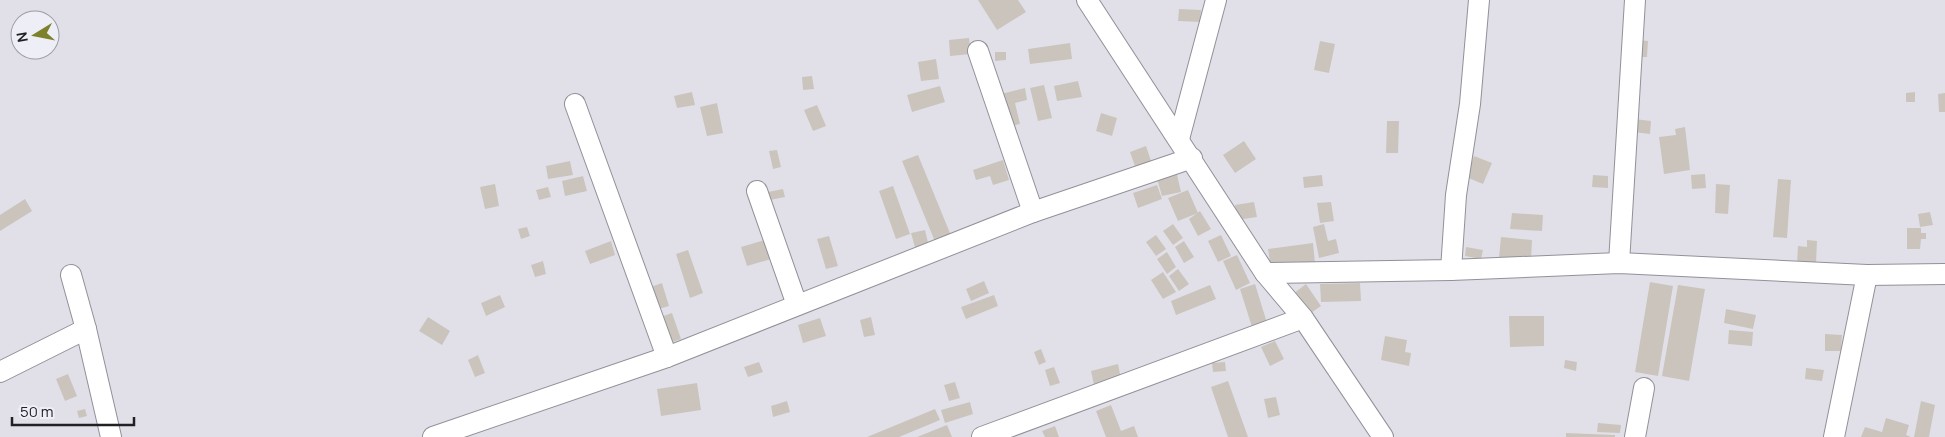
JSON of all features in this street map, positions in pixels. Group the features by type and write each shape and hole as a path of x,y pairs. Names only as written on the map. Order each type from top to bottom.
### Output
{"street":[{"path":"1087,0 1192,158 1265,273 1302,318 1383,437"},
{"path":"1179,139 1216,0"},
{"path":"1450,270 1456,195 1470,104 1479,0"},
{"path":"1619,263 1635,0"},
{"path":"978,51 1033,212"},
{"path":"575,104 667,357"},
{"path":"433,437 667,357 1033,212 1192,158"},
{"path":"757,191 797,305"},
{"path":"1265,273 1450,270 1619,263 1867,275 1945,274"},
{"path":"70,275 86,329 111,437"},
{"path":"1834,437 1867,275"},
{"path":"982,437 1302,318"},
{"path":"0,372 86,329"},
{"path":"1635,437 1644,388"}],"building":[{"path":"978,0 1018,0 1026,12 997,30"},
{"path":"1179,9 1201,10 1200,22 1178,21"},
{"path":"969,38 971,54 950,56 949,40"},
{"path":"1638,40 1648,41 1647,57 1637,57"},
{"path":"1320,41 1335,44 1329,73 1314,70"},
{"path":"1070,43 1072,59 1030,64 1028,49"},
{"path":"995,52 1006,52 1006,60 995,61"},
{"path":"936,59 939,79 921,81 918,62"},
{"path":"812,76 814,89 803,90 802,77"},
{"path":"1078,81 1082,97 1057,101 1054,86"},
{"path":"1044,85 1052,118 1038,121 1030,88"},
{"path":"940,86 945,102 912,112 907,95"},
{"path":"1025,88 1027,100 1015,103 1020,124 1005,127 997,95"},
{"path":"692,92 695,105 677,108 674,96"},
{"path":"1915,92 1915,102 1906,102 1906,93"},
{"path":"1945,93 1945,112 1939,112 1938,94"},
{"path":"717,103 723,133 707,136 700,107"},
{"path":"817,105 826,126 813,131 804,110"},
{"path":"1101,113 1117,118 1112,136 1096,131"},
{"path":"1634,119 1651,121 1650,134 1633,132"},
{"path":"1387,121 1399,121 1398,153 1386,153"},
{"path":"1685,127 1690,170 1664,174 1659,137 1676,135 1675,129"},
{"path":"1244,141 1256,159 1235,173 1223,155"},
{"path":"1146,146 1152,164 1136,169 1130,152"},
{"path":"777,150 781,167 773,169 769,151"},
{"path":"918,155 952,238 936,244 902,161"},
{"path":"1474,156 1492,163 1483,184 1466,177"},
{"path":"1003,160 1009,180 993,185 990,176 976,180 973,170"},
{"path":"570,161 573,175 548,179 546,166"},
{"path":"1176,170 1181,192 1162,196 1156,175"},
{"path":"1705,174 1706,188 1692,189 1691,175"},
{"path":"1322,175 1323,186 1304,188 1303,177"},
{"path":"1593,175 1608,176 1608,188 1592,187"},
{"path":"583,176 587,191 565,196 562,181"},
{"path":"1778,179 1791,180 1787,238 1773,237"},
{"path":"495,184 499,206 485,209 480,187"},
{"path":"1716,184 1730,185 1728,214 1715,213"},
{"path":"1157,185 1162,199 1138,208 1133,193"},
{"path":"893,186 910,234 896,239 879,191"},
{"path":"548,187 551,197 539,200 536,190"},
{"path":"783,189 785,197 770,200 768,192"},
{"path":"1188,190 1198,213 1178,221 1168,198"},
{"path":"25,199 32,211 0,231 0,215"},
{"path":"1254,202 1257,217 1237,220 1235,205"},
{"path":"1331,202 1334,221 1320,223 1317,203"},
{"path":"1200,211 1211,229 1198,236 1189,219"},
{"path":"1930,212 1933,225 1920,227 1918,214"},
{"path":"1512,213 1543,215 1542,231 1510,229"},
{"path":"1173,224 1183,238 1173,245 1163,231"},
{"path":"1324,224 1328,241 1336,239 1339,253 1319,258 1313,227"},
{"path":"527,227 530,236 521,239 518,229"},
{"path":"1907,228 1921,228 1921,233 1926,233 1926,239 1921,239 1920,249 1907,249"},
{"path":"925,230 929,247 916,251 911,233"},
{"path":"1156,235 1166,249 1156,256 1146,242"},
{"path":"1221,235 1231,256 1218,262 1208,241"},
{"path":"829,236 838,266 826,269 817,239"},
{"path":"1501,237 1532,240 1531,260 1499,258"},
{"path":"765,240 771,259 747,266 741,247"},
{"path":"1807,240 1817,241 1816,264 1797,263 1798,246 1807,247"},
{"path":"611,241 615,255 590,264 585,251"},
{"path":"1184,241 1194,257 1184,263 1175,247"},
{"path":"1313,243 1315,263 1271,269 1268,249"},
{"path":"1466,247 1483,250 1481,259 1465,256"},
{"path":"688,250 703,293 690,298 676,254"},
{"path":"1167,252 1176,267 1167,274 1157,259"},
{"path":"1237,255 1250,283 1236,290 1223,261"},
{"path":"543,261 546,274 535,277 531,265"},
{"path":"1178,269 1189,284 1179,291 1169,276"},
{"path":"1163,272 1176,292 1163,299 1151,280"},
{"path":"984,281 989,293 971,301 966,289"},
{"path":"1650,282 1673,286 1658,376 1635,372"},
{"path":"662,283 669,306 655,310 648,288"},
{"path":"1360,283 1361,301 1321,302 1320,284"},
{"path":"1255,284 1267,323 1252,327 1240,289"},
{"path":"1306,284 1321,306 1308,315 1293,294"},
{"path":"1210,285 1216,299 1176,315 1171,301"},
{"path":"1678,285 1705,289 1689,381 1662,376"},
{"path":"500,295 505,307 486,316 481,303"},
{"path":"994,295 998,306 966,319 961,307"},
{"path":"1726,309 1756,315 1753,329 1724,323"},
{"path":"672,313 681,339 667,344 658,318"},
{"path":"1509,316 1544,316 1544,346 1510,347"},
{"path":"428,317 450,331 442,345 419,331"},
{"path":"871,317 875,335 864,337 860,320"},
{"path":"820,318 826,336 803,343 798,325"},
{"path":"1729,330 1753,332 1752,346 1728,344"},
{"path":"1825,334 1842,335 1841,351 1825,351"},
{"path":"1385,336 1407,340 1405,352 1411,353 1409,366 1381,360"},
{"path":"1275,341 1284,359 1270,366 1261,347"},
{"path":"1041,349 1046,362 1039,365 1034,352"},
{"path":"478,355 485,373 475,377 468,360"},
{"path":"1565,360 1577,362 1576,371 1564,368"},
{"path":"759,362 763,372 748,377 744,367"},
{"path":"1225,362 1226,371 1213,372 1212,363"},
{"path":"1118,364 1121,379 1094,385 1091,371"},
{"path":"1054,367 1060,383 1050,386 1045,370"},
{"path":"1806,368 1824,370 1822,381 1805,379"},
{"path":"68,374 77,396 65,401 56,379"},
{"path":"1228,381 1248,437 1228,437 1211,387"},
{"path":"955,382 960,398 949,401 944,385"},
{"path":"697,383 701,410 661,416 657,389"},
{"path":"1276,397 1280,415 1268,418 1264,399"},
{"path":"787,401 790,412 773,417 771,406"},
{"path":"1921,401 1935,405 1929,437 1914,437"},
{"path":"970,402 973,414 945,423 941,410"},
{"path":"1111,405 1121,431 1134,426 1138,437 1106,437 1096,411"},
{"path":"85,409 87,416 79,418 77,411"},
{"path":"935,409 940,420 899,437 867,437"},
{"path":"1886,418 1909,425 1906,435 1911,437 1861,437 1865,427 1882,432"},
{"path":"1598,423 1621,425 1620,433 1597,432"},
{"path":"947,425 952,437 917,437"},
{"path":"1055,426 1059,437 1045,437 1042,431"},
{"path":"1566,433 1615,435 1615,437 1566,437"}]}
